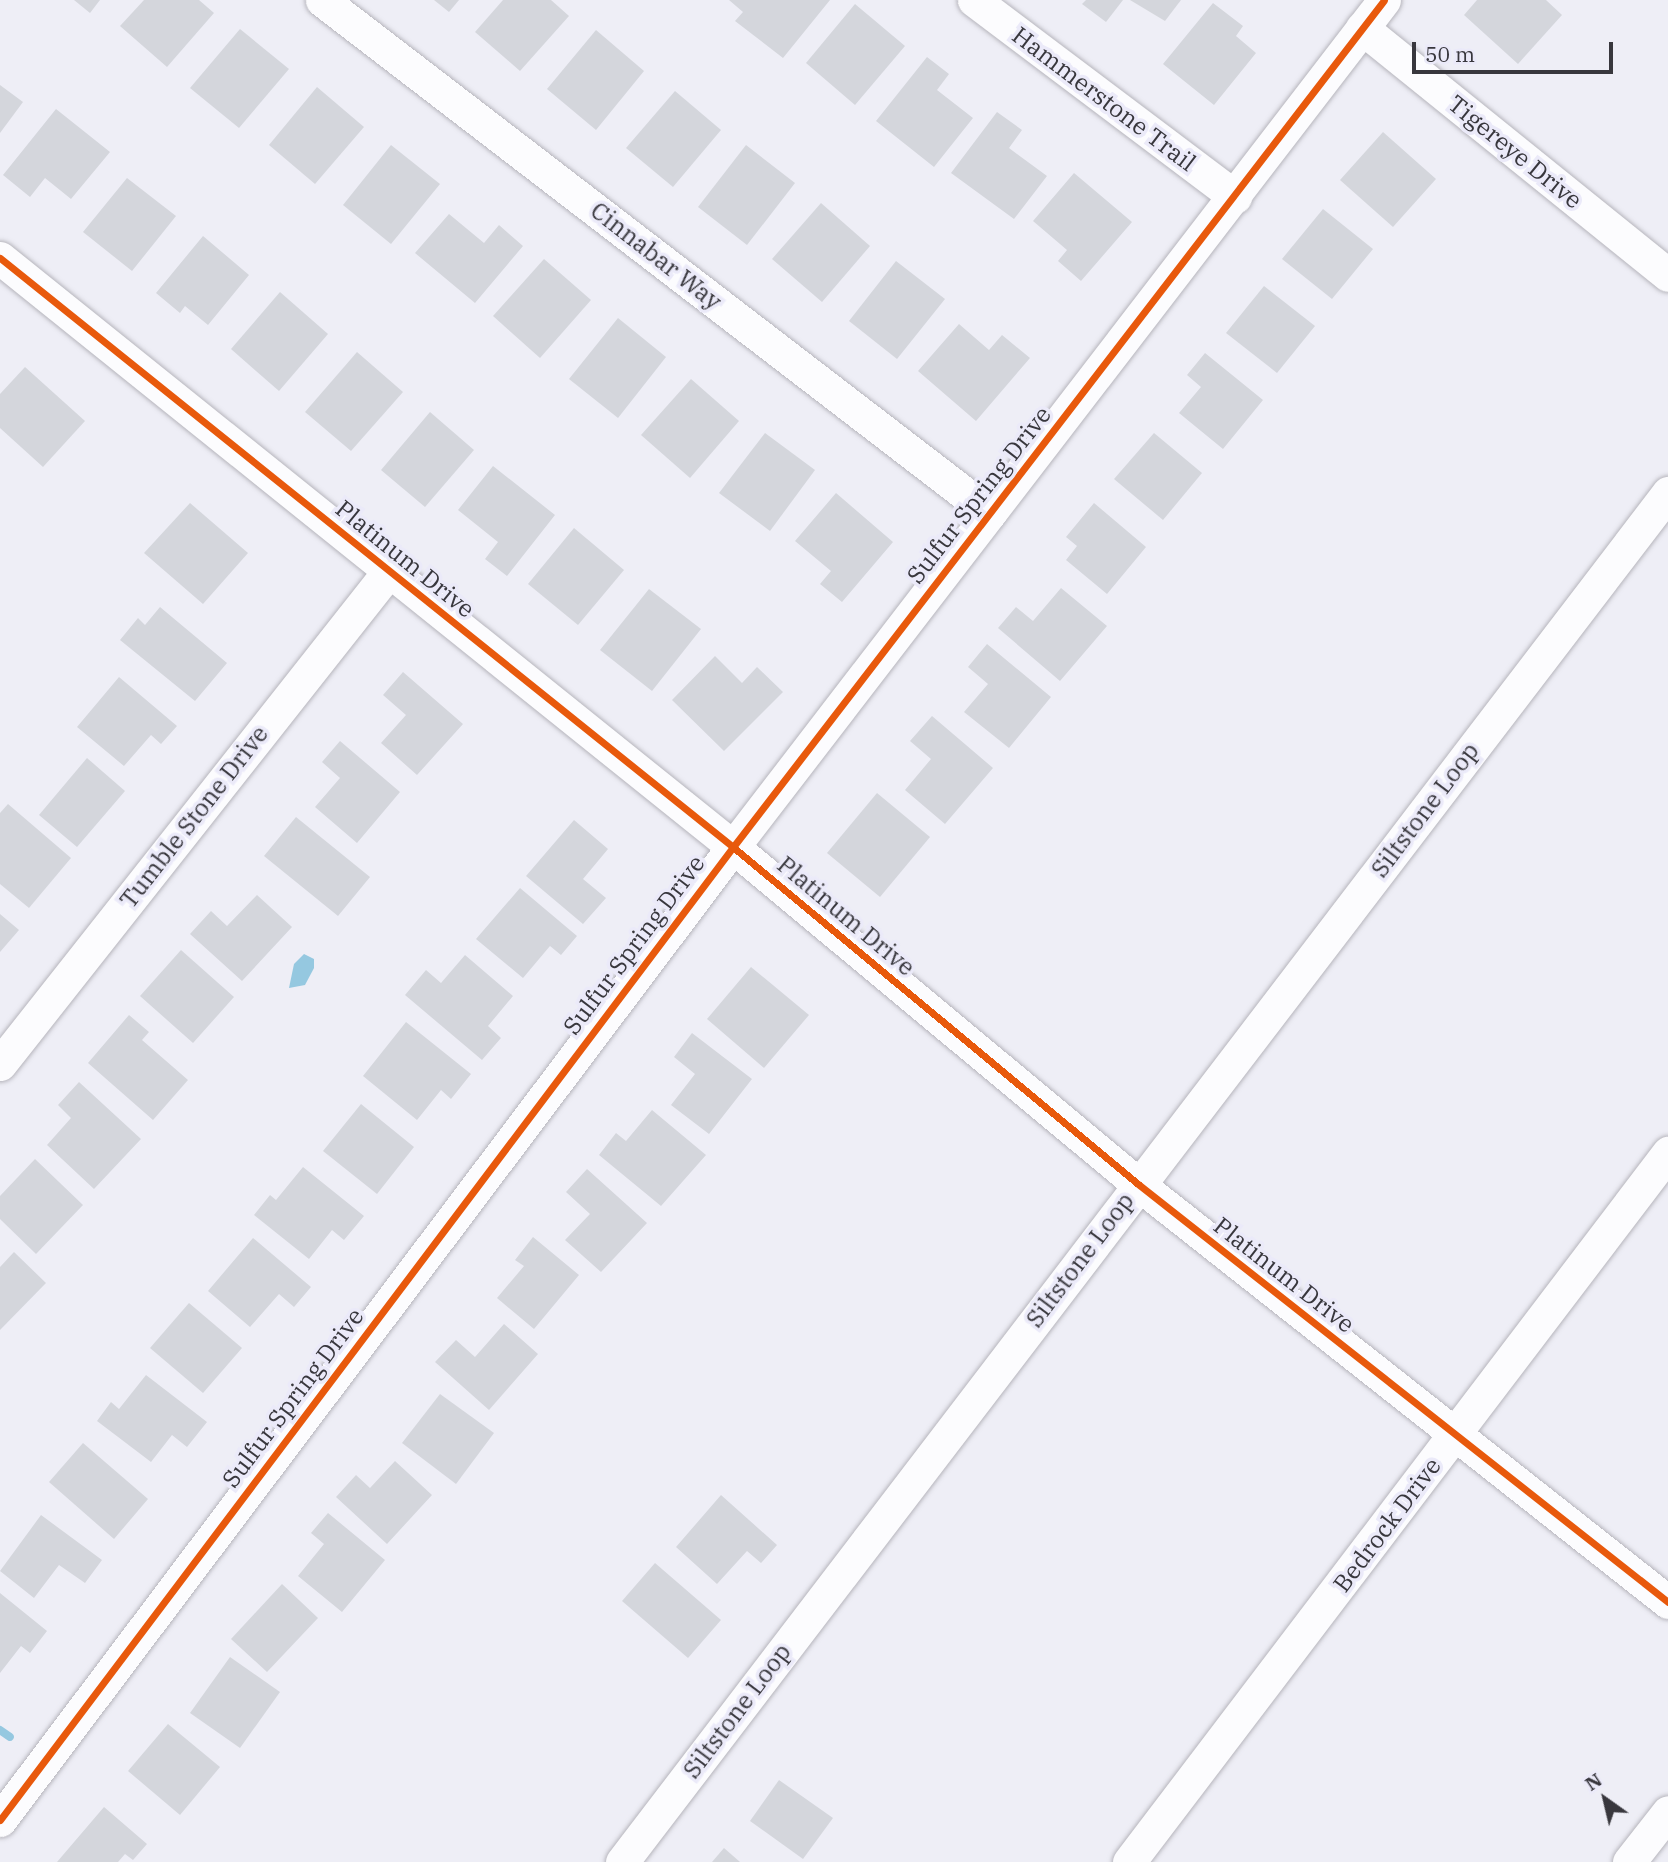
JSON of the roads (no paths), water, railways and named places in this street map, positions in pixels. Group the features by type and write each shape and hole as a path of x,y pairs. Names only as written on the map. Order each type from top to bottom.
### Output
{"street":[{"name":"Cinnabar Way","path":"323,0 990,513"},
{"name":"Hammerstone Trail","path":"974,0 1235,197"},
{"name":"Sulfur Spring Drive","path":"0,1820 733,847 1384,0"},
{"name":"Tigereye Drive","path":"1362,28 1668,275"},
{"name":"Platinum Drive","path":"5,270 389,571 733,847 1138,1184 1668,1602"},
{"name":"Siltstone Loop","path":"622,1862 1668,493"},
{"name":"Tumble Stone Drive","path":"0,1064 389,571"},
{"name":"Bedrock Drive","path":"1129,1862 1668,1153"},
{"path":"1629,1862 1668,1812"}],"water":[{"path":"304,954 314,959 314,968 305,985 289,988 294,964"}],"waterway":[{"path":"0,1730 10,1737"}]}
